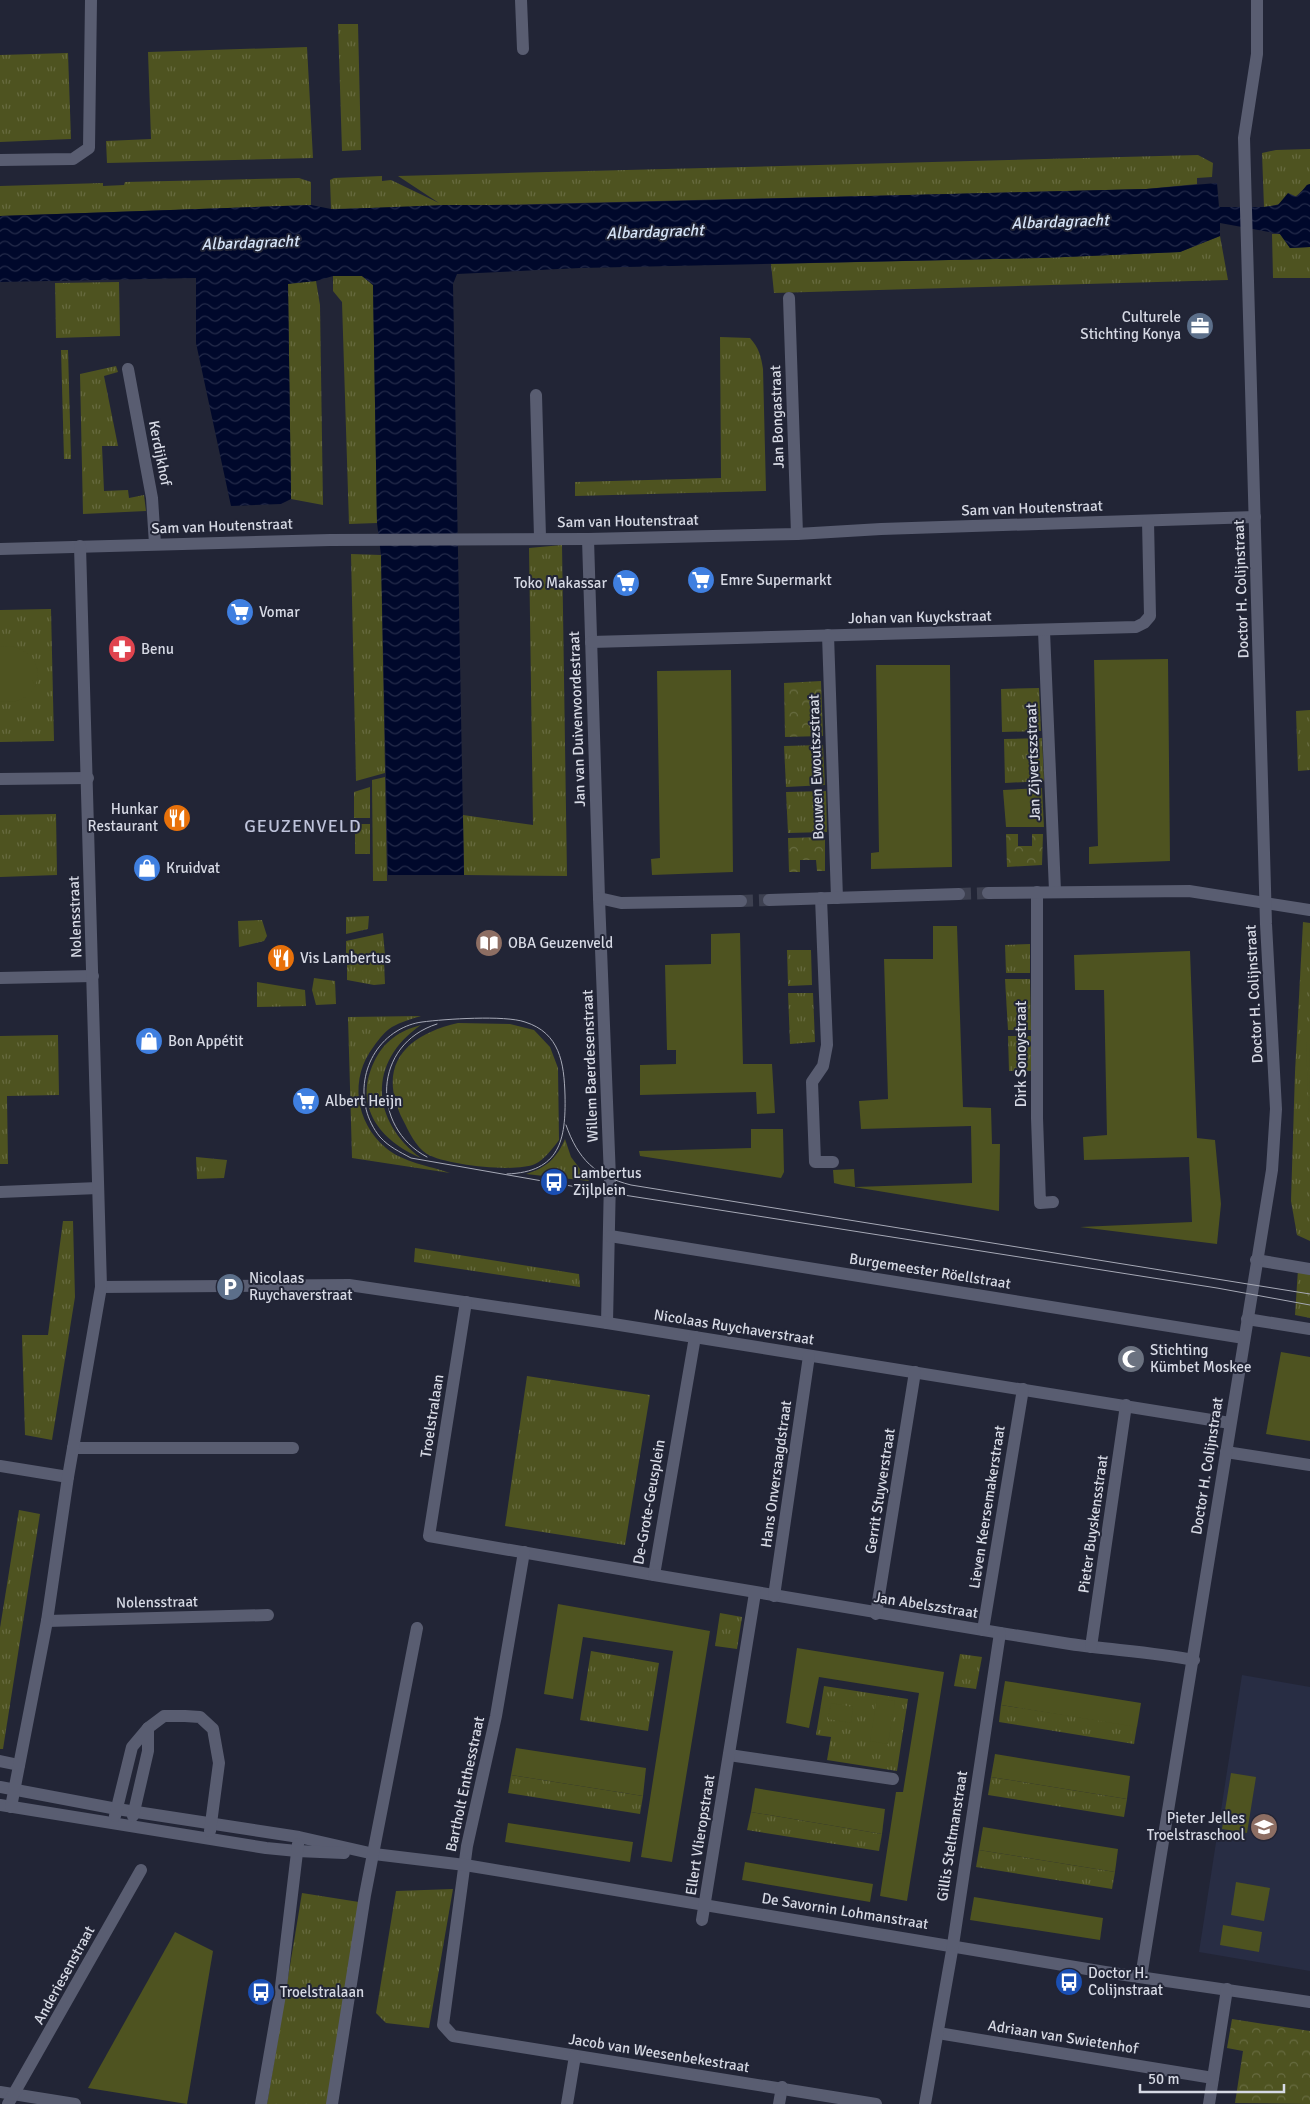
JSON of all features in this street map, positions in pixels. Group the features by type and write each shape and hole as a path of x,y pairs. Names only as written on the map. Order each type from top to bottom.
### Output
{"street":[{"path":"0,160 73,159 89,148 91,0"},
{"path":"521,0 523,49"},
{"name":"Doctor H. Colijnstraat","path":"1141,1977 1194,1660 1230,1423 1272,1170 1275,1139 1276,1109 1266,903 1244,138 1257,54 1257,0"},
{"name":"Jan Bongastraat","path":"789,298 797,534"},
{"name":"Kerdijkhof","path":"128,369 152,498 155,544"},
{"path":"536,395 540,537"},
{"name":"Sam van Houtenstraat","path":"0,549 462,538 540,537 588,539 797,534 881,529 1255,517"},
{"name":"Johan van Kuyckstraat","path":"591,642 1136,627 1144,623 1150,616 1148,521"},
{"name":"Jan van Duivenvoordestraat","path":"588,539 599,898"},
{"name":"Nolensstraat","path":"6,1806 14,1789 29,1722 47,1621 68,1477 101,1287 80,546"},
{"name":"Jan Zijvertszstraat","path":"1044,630 1055,892"},
{"name":"Bouwen Ewoutszstraat","path":"828,635 837,898"},
{"path":"0,779 88,778"},
{"name":"Dirk Sonoystraat","path":"1037,892 1037,1118 1040,1203 1053,1202"},
{"path":"988,893 1190,892 1216,894 1310,910"},
{"path":"770,900 959,894"},
{"path":"599,898 621,903 741,901"},
{"name":"Willem Baerdesenstraat","path":"599,898 610,1166 608,1323"},
{"path":"821,898 827,1045 823,1066 812,1082 815,1162 833,1162"},
{"path":"0,978 93,976"},
{"path":"0,1192 98,1188"},
{"name":"Burgemeester Röellstraat","path":"610,1236 1244,1338"},
{"path":"1256,1260 1310,1269"},
{"name":"Nicolaas Ruychaverstraat","path":"101,1287 349,1285 608,1323 1230,1423"},
{"name":"Troelstralaan","path":"466,1302 429,1536 524,1552"},
{"path":"1247,1319 1310,1329"},
{"name":"De-Grote-Geusplein","path":"524,1552 654,1574 694,1337"},
{"name":"Hans Onversaagdstraat","path":"774,1596 809,1356"},
{"name":"Gerrit Stuyverstraat","path":"876,1614 915,1372"},
{"name":"Lieven Keersemakerstraat","path":"983,1630 1023,1389"},
{"name":"Pieter Buyskensstraat","path":"1091,1647 1126,1405"},
{"path":"74,1448 294,1448"},
{"path":"1226,1452 1310,1466"},
{"path":"0,1466 68,1477"},
{"name":"Bartholt Enthesstraat","path":"443,2025 465,1866 496,1716 524,1552"},
{"name":"Jan Abelszstraat","path":"654,1574 876,1614 1091,1647 1168,1655 1194,1660"},
{"name":"Ellert Vlieropstraat","path":"702,1920 755,1593"},
{"name":"Nolensstraat","path":"47,1621 268,1615"},
{"path":"332,2104 374,1854 417,1628"},
{"name":"Gillis Steltmanstraat","path":"925,2104 953,1945 1000,1633"},
{"path":"114,1823 132,1747 148,1728 164,1716 200,1717 213,1729 219,1763 208,1838"},
{"path":"131,1826 148,1751 148,1728"},
{"path":"729,1755 894,1779"},
{"path":"0,1762 19,1765"},
{"name":"De Savornin Lohmanstraat","path":"0,1787 117,1809 134,1810 299,1837 374,1854 465,1866 1141,1977 1310,2002"},
{"name":"De Savornin Lohmanstraat","path":"6,1806 297,1851 374,1854"},
{"path":"261,2104 280,1995 299,1837"},
{"name":"Anderiesenstraat","path":"11,2099 141,1870"},
{"path":"1209,2104 1227,1989"},
{"name":"Jacob van Weesenbekestraat","path":"443,2025 453,2036 876,2104"},
{"name":"Adriaan van Swietenhof","path":"938,2033 1214,2078"},
{"path":"567,2104 575,2056"},
{"path":"779,2104 782,2088"},
{"path":"0,2092 11,2099 75,2104"}],"shaded area":[{"name":"Pieter Jelles Troelstraschool","path":"1242,1675 1310,1687 1310,1971 1199,1952"}],"green space":[{"path":"338,24 358,24 361,150 342,151"},
{"path":"307,47 313,158 107,163 106,141 151,139 148,52"},
{"path":"68,53 71,139 0,142 0,55"},
{"path":"1310,149 1310,184 1288,201 1264,207 1262,153 1276,150"},
{"path":"1198,155 1213,163 1212,177 1197,178 1197,184 1146,189 331,209 330,180 334,178 382,176 382,181 391,180 439,203 398,176"},
{"path":"299,178 311,182 311,205 0,216 0,186 103,183 103,186 124,185 125,182"},
{"path":"1272,234 1280,234 1290,248 1310,247 1310,278 1273,278"},
{"path":"1220,236 1228,280 774,293 771,264 1042,258 1180,252"},
{"path":"333,276 362,276 373,285 377,523 349,524 342,302 333,291"},
{"path":"316,281 320,305 323,505 291,499 288,283"},
{"path":"119,282 120,336 56,338 55,283"},
{"path":"720,337 750,338 758,349 763,369 766,491 575,496 575,482 721,478"},
{"path":"61,350 68,350 71,459 64,459"},
{"path":"116,366 118,372 104,376 118,446 102,446 104,491 128,490 129,498 144,495 146,511 83,514 80,374"},
{"path":"562,545 567,876 464,875 463,815 533,825 529,548"},
{"path":"351,554 381,555 385,773 356,781"},
{"path":"51,609 54,741 0,742 0,610"},
{"path":"8,646 22,650 32,658 37,668 37,678 34,688 26,696 15,701 0,701 0,647"},
{"path":"1168,659 1170,861 1089,864 1089,847 1098,846 1094,660"},
{"path":"876,665 950,665 952,867 871,869 871,853 879,852"},
{"path":"731,670 733,872 652,875 651,859 660,858 657,671"},
{"path":"821,681 823,736 785,737 784,683"},
{"path":"1039,688 1041,731 1002,732 1001,689"},
{"path":"1310,710 1310,770 1298,771 1296,711"},
{"path":"1042,738 1044,781 1005,783 1004,739"},
{"path":"823,745 825,785 786,787 784,746"},
{"path":"385,777 387,881 373,881 372,780"},
{"path":"370,787 370,818 354,818 354,792"},
{"path":"1042,788 1044,827 1006,827 1003,790"},
{"path":"826,791 827,832 788,833 786,792"},
{"path":"56,814 57,875 0,877 0,815"},
{"path":"355,824 370,824 370,854 355,854"},
{"path":"1006,834 1018,834 1018,846 1032,846 1032,834 1043,834 1042,865 1007,867"},
{"path":"825,837 825,871 817,871 816,860 800,860 800,872 789,872 788,838"},
{"path":"369,916 368,929 346,934 346,917"},
{"path":"262,920 267,936 264,941 239,947 238,921"},
{"path":"1303,922 1310,923 1310,1241 1297,1235 1291,1201 1295,1072"},
{"path":"933,926 957,926 963,1107 991,1108 992,1144 1000,1144 999,1211 842,1185 834,1183 833,1170 854,1169 855,1187 972,1183 971,1126 861,1129 859,1101 888,1099 884,959 933,959"},
{"path":"383,933 385,955 346,956 346,941"},
{"path":"740,933 743,1064 772,1064 775,1113 757,1114 756,1092 640,1095 640,1065 676,1064 676,1050 667,1050 665,965 711,964 711,934"},
{"path":"1030,944 1030,973 1006,973 1005,945"},
{"path":"787,950 811,950 812,985 788,986"},
{"path":"1190,951 1197,1138 1215,1140 1221,1204 1217,1244 1080,1227 1192,1222 1189,1157 1084,1160 1083,1137 1107,1135 1104,990 1075,990 1074,955"},
{"path":"347,962 384,962 385,984 374,985 347,980"},
{"path":"314,978 335,981 336,1004 316,1005 312,990"},
{"path":"1005,979 1030,979 1031,1030 1008,1030"},
{"path":"257,982 305,990 306,1006 257,1007"},
{"path":"788,993 813,993 815,1042 790,1044"},
{"path":"421,1016 392,1027 376,1043 366,1059 361,1072 359,1099 362,1113 368,1126 386,1148 400,1157 450,1173 352,1158 348,1017"},
{"path":"458,1023 510,1024 534,1030 550,1047 558,1068 559,1140 548,1154 535,1164 525,1167 497,1168 436,1158 427,1154 419,1147 410,1134 395,1101 393,1084 395,1069 401,1056 410,1045 439,1028"},
{"path":"421,1025 403,1040 391,1056 384,1074 382,1092 385,1109 392,1127 404,1143 421,1158 406,1151 383,1132 374,1120 369,1107 367,1093 368,1078 382,1048 399,1034"},
{"path":"58,1035 59,1095 7,1096 8,1164 0,1164 0,1036"},
{"path":"1008,1036 1032,1036 1033,1071 1009,1071"},
{"path":"1306,1042 1310,1042 1309,1114"},
{"path":"751,1129 783,1129 784,1172 781,1178 640,1156 639,1151 751,1148"},
{"path":"565,1139 571,1157 589,1181 526,1174 539,1169 550,1161 558,1152"},
{"path":"196,1157 227,1160 224,1178 197,1179"},
{"path":"63,1221 73,1221 75,1297 52,1440 25,1435 22,1335 48,1335"},
{"path":"415,1248 579,1274 580,1287 414,1262"},
{"path":"1298,1269 1310,1271 1310,1318 1295,1315"},
{"path":"1281,1352 1310,1357 1310,1441 1266,1434"},
{"path":"527,1376 650,1395 625,1545 505,1526"},
{"path":"19,1510 40,1514 3,1749 0,1749 0,1628"},
{"path":"558,1604 710,1631 672,1862 641,1857 673,1651 583,1637 573,1699 544,1694"},
{"path":"720,1613 742,1617 737,1649 715,1646"},
{"path":"797,1648 944,1672 907,1901 880,1896 896,1792 903,1792 919,1693 819,1677 809,1728 786,1723"},
{"path":"591,1651 659,1663 648,1731 580,1720"},
{"path":"960,1654 982,1657 976,1689 954,1686"},
{"path":"1005,1681 1141,1703 1137,1727 1001,1705"},
{"path":"824,1686 908,1699 897,1771 827,1760 831,1737 816,1735"},
{"path":"877,1698 895,1701 888,1744 870,1741"},
{"path":"831,1703 853,1707 851,1723 828,1719"},
{"path":"1001,1705 1137,1726 1134,1744 999,1722"},
{"path":"516,1748 646,1768 643,1796 511,1775"},
{"path":"995,1754 1130,1776 1127,1799 991,1777"},
{"path":"1231,1773 1256,1777 1247,1833 1222,1829"},
{"path":"511,1775 643,1796 640,1814 508,1793"},
{"path":"991,1777 1127,1799 1124,1817 988,1795"},
{"path":"755,1788 885,1809 882,1834 751,1812"},
{"path":"751,1812 882,1834 879,1851 747,1830"},
{"path":"508,1823 633,1842 630,1862 505,1842"},
{"path":"983,1827 1118,1849 1115,1872 979,1850"},
{"path":"979,1850 1115,1872 1112,1889 976,1867"},
{"path":"745,1862 873,1884 870,1902 742,1880"},
{"path":"1236,1882 1270,1888 1264,1921 1231,1915"},
{"path":"453,1889 429,2028 386,2023 376,2013 396,1891"},
{"path":"302,1893 359,1902 327,2104 267,2104"},
{"path":"974,1897 1103,1918 1100,1940 970,1920"},
{"path":"1223,1925 1262,1932 1259,1952 1220,1945"},
{"path":"175,1932 213,1951 187,2104 88,2088"},
{"path":"1232,2019 1310,2031 1310,2104 1235,2103 1243,2051 1227,2048"}],"water":[{"name":"Albardagracht","path":"1217,183 1219,207 1264,207 1278,205 1288,193 1297,197 1310,184 1310,247 1290,248 1280,234 1220,223 1220,236 1180,252 1042,258 580,268 457,274 453,284 464,875 388,875 381,555 377,523 373,285 362,276 333,276 316,281 288,284 291,499 281,504 231,506 196,343 196,278 0,282 0,216 311,205 331,209 345,209 443,205 521,205 1146,189"}],"tunnel":[{"path":"959,894 988,893"},
{"path":"741,901 769,900"}],"tram line":[{"path":"507,1174 525,1172 539,1167 549,1160 556,1151 561,1139 564,1126 565,1095 561,1061 553,1041 537,1027 525,1022 490,1018 419,1022 397,1031 385,1041 375,1052 365,1080 366,1110 383,1141 411,1158 611,1193 1217,1288 1310,1305"},
{"path":"427,1157 408,1143 396,1126 388,1107 387,1087 391,1067 400,1049 416,1034 437,1024"},
{"path":"566,1125 582,1157 607,1177 631,1185 1310,1294"}],"place":[{"name":"Culturele Stichting Konya","path":"1200,326"},
{"name":"Emre Supermarkt","path":"701,580"},
{"name":"Toko Makassar","path":"626,583"},
{"name":"Vomar","path":"240,612"},
{"name":"Benu","path":"122,649"},
{"name":"Hunkar Restaurant","path":"177,818"},
{"name":"Kruidvat","path":"147,868"},
{"name":"OBA Geuzenveld","path":"489,943"},
{"name":"Vis Lambertus","path":"281,958"},
{"name":"Bon Appétit","path":"149,1041"},
{"name":"Albert Heijn","path":"306,1101"},
{"name":"Lambertus Zijlplein","path":"554,1182"},
{"name":"Nicolaas Ruychaverstraat","path":"230,1287"},
{"name":"Stichting Kümbet Moskee","path":"1131,1359"},
{"name":"Pieter Jelles Troelstraschool","path":"1264,1827"},
{"name":"Doctor H. Colijnstraat","path":"1069,1982"},
{"name":"Troelstralaan","path":"261,1992"}],"district":[{"name":"GEUZENVELD","path":"303,826"}]}
